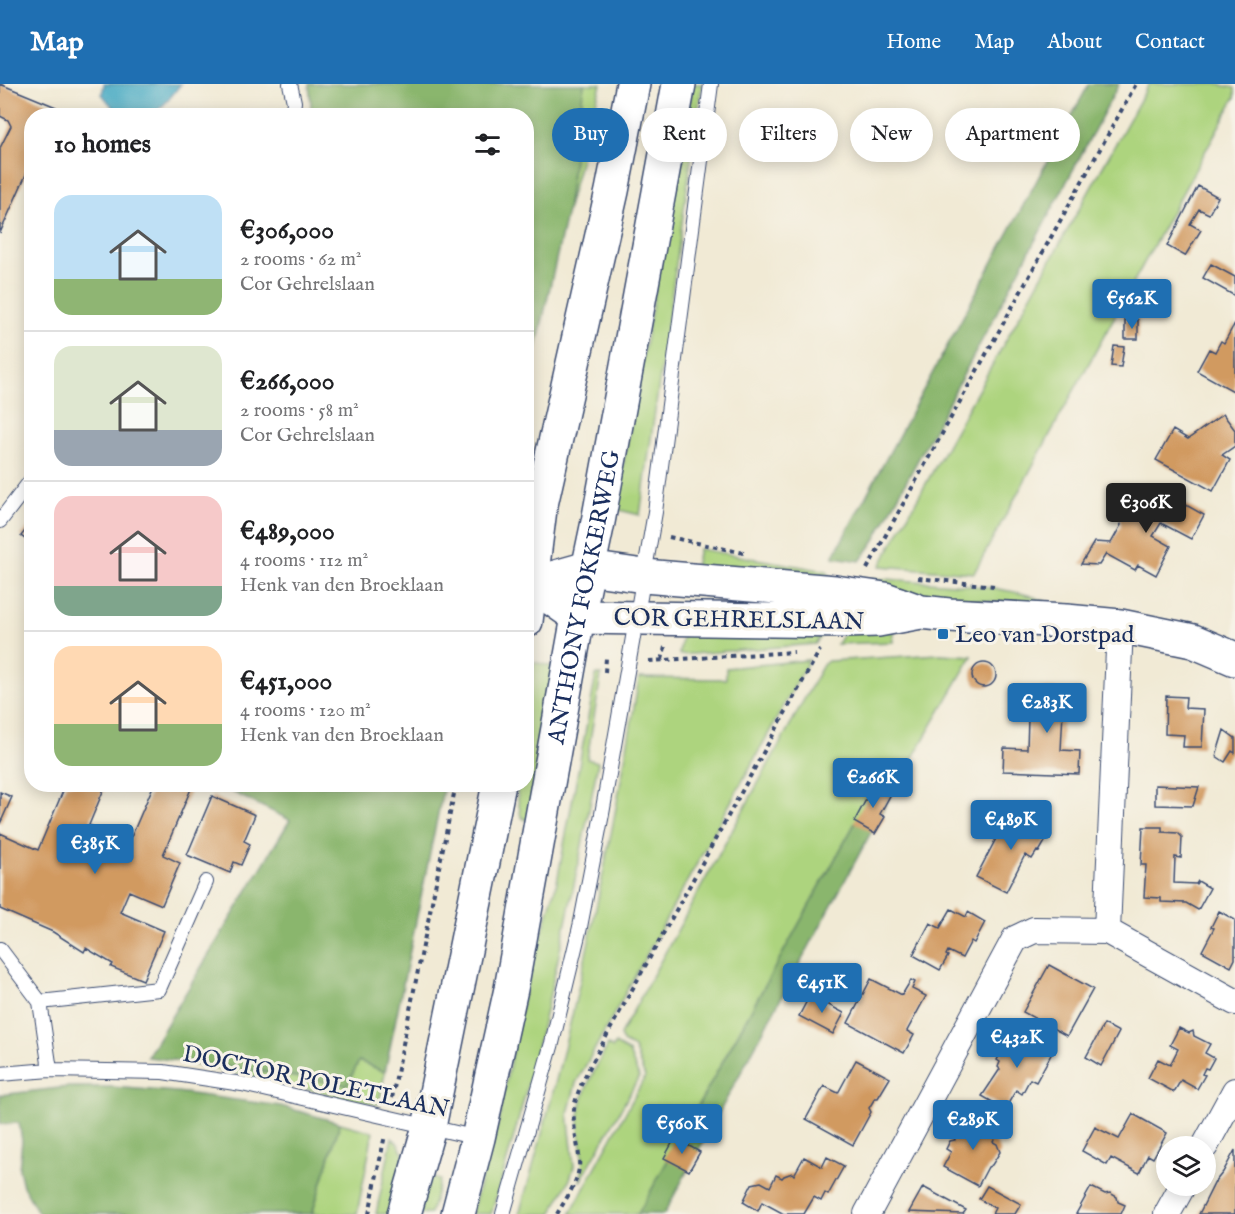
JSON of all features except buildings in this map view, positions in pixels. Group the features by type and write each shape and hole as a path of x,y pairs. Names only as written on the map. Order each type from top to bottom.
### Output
{"main road":[{"path":"534,559 540,509 612,191 633,84"},
{"name":"ANTHONY FOKKERWEG","path":"458,1214 478,1138 511,989 578,617 601,510 679,84"},
{"name":"COR GEHRELSLAAN","path":"534,583 588,568 644,576 778,586 885,599 921,612"},
{"name":"COR GEHRELSLAAN","path":"534,586 578,617 857,621 878,620 921,612 1120,626 1193,641 1235,659"},
{"path":"404,1214 429,1126 497,792"}],"street":[{"path":"1107,931 1120,626"},
{"path":"867,1214 1015,939 1034,930 1107,931 1235,1002"},
{"path":"1210,1136 1235,1091"},
{"path":"1167,1214 1177,1196"}],"lane":[{"path":"290,84 293,108"},
{"path":"503,1214 552,1042 580,927 603,814 656,512 711,84"},
{"path":"0,521 24,490"},
{"path":"40,1002 159,989 206,882"},
{"path":"0,950 40,1002 50,1070"},
{"name":"DOCTOR POLETLAAN","path":"0,1074 50,1070 164,1072 243,1084 478,1138"}],"path":[{"path":"865,573 1136,84"},
{"path":"685,541 708,546"},
{"path":"557,1214 577,1178 579,1168 573,1120 580,1088 821,648"},
{"path":"605,676 606,657"},
{"path":"369,1214 454,792"}],"green space":[{"path":"309,84 584,84 581,108 552,108 552,162 574,162 567,211 534,358 534,108 310,108"},
{"path":"584,84 601,84 595,108 581,108"},
{"path":"693,84 702,84 699,108 689,108"},
{"path":"1089,84 1119,84 1080,157 1080,108 1076,108"},
{"path":"1149,84 1216,84 1235,88 1235,97 974,573 880,566"},
{"path":"574,162 580,162 567,211"},
{"path":"679,162 691,162 640,515 615,509"},
{"path":"1047,162 1077,162 875,540 860,561 833,557"},
{"path":"699,549 827,571 830,576 694,571"},
{"path":"873,578 991,588 1035,597 1050,604 1048,607 868,589"},
{"path":"827,629 815,644 679,654 683,631"},
{"path":"846,629 893,630 893,642 837,644"},
{"path":"940,654 972,656 894,790 879,780 638,1214 570,1214 645,1077 634,1048 623,1042 620,1035 823,665 828,661"},
{"path":"809,660 576,1083 568,1113 574,1166 570,1179 551,1214 519,1214 556,1081 588,948 639,678 726,679 726,668"},
{"path":"534,662 556,667 534,788"},
{"path":"596,675 601,675 587,759 598,762 551,990 508,1158 491,1214 471,1214 501,1113 524,994 557,882"},
{"path":"879,780 894,790 664,1214 638,1214"},
{"path":"232,792 443,792 385,1072 359,1061 347,1085 254,1070 147,1057 290,820"},
{"path":"533,792 528,821 521,817 517,793"},
{"path":"615,1044 629,1052 639,1077 580,1182 583,1166 579,1130 582,1102 589,1082 608,1045 613,1048"},
{"path":"161,1057 347,1085 359,1061 385,1072 379,1104 375,1104"},
{"path":"68,1087 111,1087 177,1092 281,1106 340,1123 312,1214 39,1214 23,1186 19,1169 22,1141 19,1123 0,1124 0,1095"},
{"path":"340,1123 373,1132 357,1214 312,1214"},
{"path":"392,1138 404,1155 391,1214 376,1214"},
{"path":"430,1177 440,1180 430,1214 419,1214"}],"water":[{"path":"104,84 181,84 160,108 114,108 102,94"}],"place":[{"name":"Leo van Dorstpad","path":"943,634"}]}
